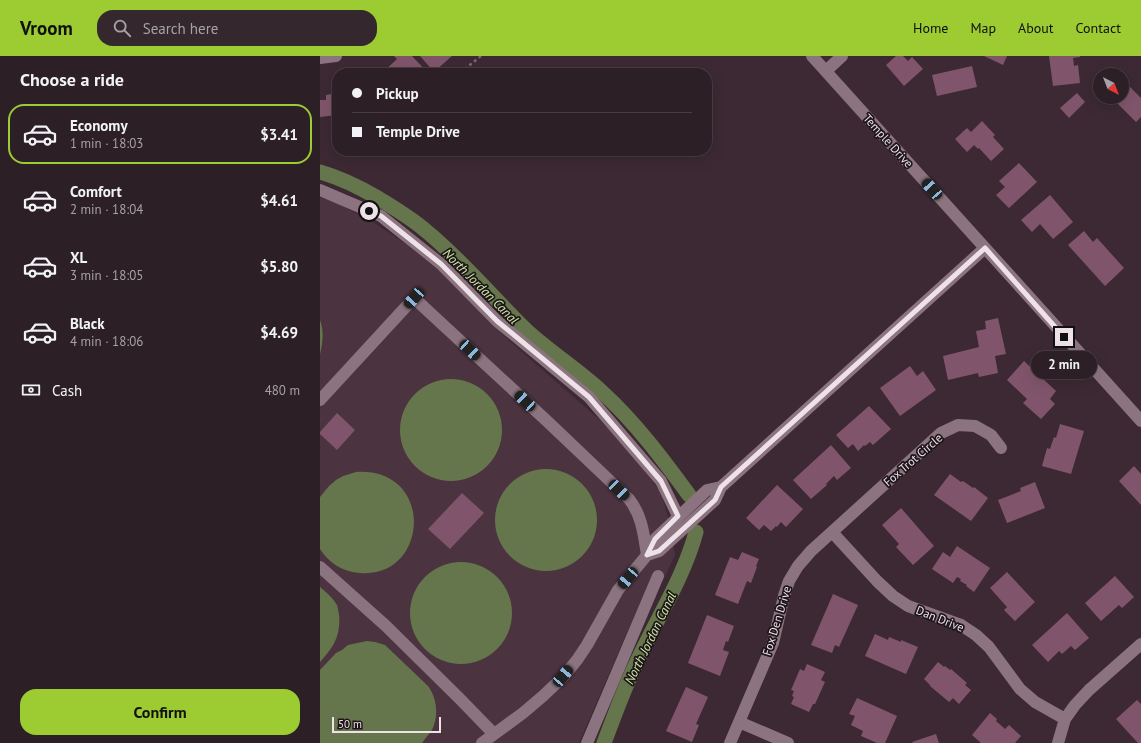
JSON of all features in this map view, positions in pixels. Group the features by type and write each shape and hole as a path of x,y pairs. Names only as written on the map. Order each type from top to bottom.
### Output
{"street":[{"path":"320,58 336,56"},
{"name":"Temple Drive","path":"812,56 1141,421"},
{"path":"826,71 842,56"},
{"path":"320,190 381,216 441,264 497,321 589,397 661,481 678,516"},
{"path":"647,555 659,551 715,500 721,487 985,248"},
{"path":"320,400 414,298 629,499 637,511 640,519 647,555"},
{"name":"Fox Trot Circle","path":"832,532 941,433 947,430 958,425 975,426 991,435 1001,448"},
{"path":"482,743 523,713 563,676 587,645 618,590 647,555 655,539 707,490 721,487"},
{"name":"Dan Drive","path":"832,532 877,581 893,596 908,606 961,625 976,635 989,647 1020,689 1035,702 1065,719"},
{"name":"Fox Den Drive","path":"730,743 773,643 789,581 798,566 811,551 832,532"},
{"path":"320,566 398,637 494,734"},
{"path":"587,743 658,576"},
{"path":"1058,743 1065,719 1075,705 1089,690 1141,644"},
{"path":"739,722 788,743"}],"path":[{"path":"466,68 481,56"}],"shaded area":[{"path":"320,197 337,203 370,220 407,245 440,271 504,336 601,421 630,451 661,493 670,524 675,555 664,579 653,573 579,743 320,743"},
{"path":"320,320 323,337 320,354"},
{"path":"451,379 470,383 487,394 498,411 502,430 498,449 487,466 470,477 451,481 432,477 415,466 404,449 400,430 404,411 415,394 432,383"},
{"path":"546,469 565,473 582,484 593,501 597,520 593,539 582,556 565,567 546,571 527,567 510,556 499,539 495,520 499,501 510,484 527,473"},
{"path":"356,472 382,475 400,487 411,503 414,523 410,542 400,559 383,570 360,573 342,569 328,559 320,549 320,497 336,480"},
{"path":"461,562 480,566 497,577 508,594 512,613 508,632 497,649 480,660 461,664 442,660 425,649 414,632 410,613 414,594 425,577 442,566"},
{"path":"320,587 337,605 339,614 339,628 333,646 320,662"},
{"path":"367,641 385,645 428,686 431,691 436,707 436,719 432,730 422,743 320,743 320,670 336,653 348,645"}],"building":[{"path":"394,56 412,56 423,68 387,68 397,59"},
{"path":"420,56 452,56 438,68 430,68"},
{"path":"896,56 903,56 908,61 912,57 923,69 904,86 886,65"},
{"path":"984,56 1007,56 1003,65"},
{"path":"1049,56 1080,56 1073,58 1074,66 1078,65 1080,83 1053,86"},
{"path":"972,66 977,87 937,96 932,75"},
{"path":"1129,86 1141,98 1141,117 1136,122 1118,104 1129,104"},
{"path":"1077,93 1085,102 1069,118 1060,108"},
{"path":"332,94 332,116 320,117 320,100 326,100 326,95"},
{"path":"982,121 995,135 993,137 1004,149 991,161 979,148 978,149 974,145 967,152 955,139 967,128 971,132"},
{"path":"1019,163 1037,182 1009,208 996,195 1005,187 999,181"},
{"path":"1050,195 1073,222 1053,239 1040,224 1032,232 1021,220"},
{"path":"1084,231 1093,242 1097,238 1124,268 1105,286 1068,245"},
{"path":"998,318 1006,354 995,356 998,373 979,377 978,373 948,380 943,356 979,347 976,331 986,329 985,321"},
{"path":"1024,361 1056,391 1050,399 1055,404 1041,419 1023,403 1027,399 1007,380"},
{"path":"910,366 917,376 923,371 936,390 900,416 880,388"},
{"path":"869,406 891,429 873,445 870,442 858,451 853,444 848,448 836,435"},
{"path":"337,413 355,430 337,450 320,434 320,432"},
{"path":"1060,424 1084,431 1071,474 1042,466 1047,448 1050,449 1054,437 1056,438"},
{"path":"831,445 851,468 837,480 834,476 826,484 827,485 811,499 793,480"},
{"path":"1134,466 1141,474 1141,505 1119,481"},
{"path":"950,474 961,482 963,481 973,488 974,487 988,498 971,521 934,495"},
{"path":"1035,482 1045,508 1007,523 998,500 1021,491 1020,488"},
{"path":"777,485 803,509 786,527 781,522 771,531 764,525 759,530 746,518"},
{"path":"462,493 484,513 450,549 428,529"},
{"path":"901,508 934,546 913,565 896,547 899,544 882,525"},
{"path":"957,546 990,568 974,592 960,581 961,579 957,577 953,583 932,569 943,552 950,557"},
{"path":"742,552 759,559 751,583 747,581 738,604 715,595 730,557 738,560"},
{"path":"1007,572 1035,602 1015,621 1004,610 1007,607 990,588"},
{"path":"1115,576 1134,597 1122,608 1119,605 1101,621 1085,603"},
{"path":"833,594 858,605 839,647 835,645 832,653 811,645"},
{"path":"1067,613 1089,638 1075,650 1071,646 1062,654 1059,651 1048,662 1032,645"},
{"path":"707,615 734,626 728,642 726,641 723,650 729,652 720,676 688,663"},
{"path":"875,634 888,640 889,637 918,647 906,674 865,656"},
{"path":"938,662 944,667 945,666 950,670 951,669 967,683 965,685 971,690 959,704 953,698 949,702 924,679"},
{"path":"807,664 825,672 821,680 825,682 815,704 813,704 809,712 791,704 794,697 792,696 794,691 791,690 800,669 804,671"},
{"path":"686,687 708,697 696,724 699,725 692,742 666,731"},
{"path":"857,698 897,716 885,743 877,743 861,736 863,731 851,725 855,716 849,714"},
{"path":"1137,700 1141,704 1141,743 1138,743 1116,719"},
{"path":"990,713 1005,729 1009,725 1021,736 1015,743 981,743 972,735"},
{"path":"936,734 939,743 912,742"}],"waterway":[{"name":"North Jordan Canal","path":"320,172 350,183 378,198 414,221 439,242 526,330 544,346 592,383 625,415 648,441 689,495"},
{"name":"North Jordan Canal","path":"604,743 631,675 684,567 696,532"}],"route":[{"path":"369,211 381,216 441,264 497,321 589,397 661,481 678,516 655,539 647,555 659,551 715,500 721,487 985,248 1064,337"}]}
